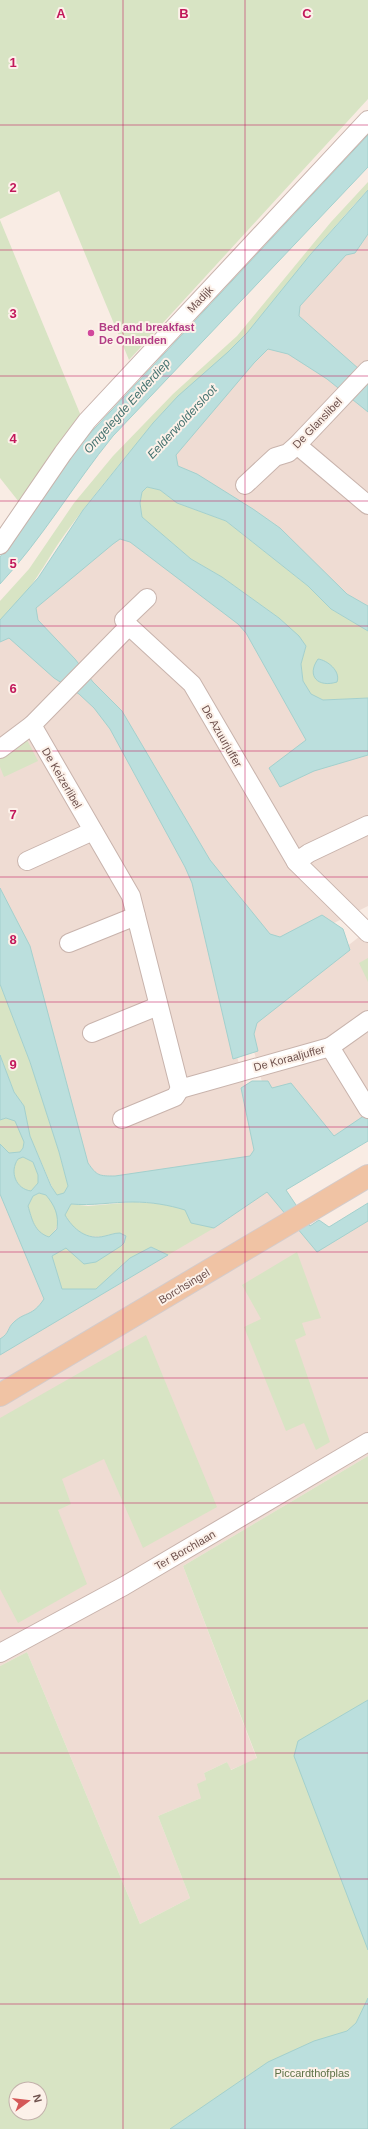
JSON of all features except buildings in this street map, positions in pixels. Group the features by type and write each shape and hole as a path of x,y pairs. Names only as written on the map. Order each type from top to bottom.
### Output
{"main road":[{"name":"Borchsingel","path":"0,1395 368,1176"}],"street":[{"name":"Madijk","path":"0,545 59,459 88,421 368,120"},
{"name":"De Glanslibel","path":"245,485 275,457 288,453 297,445 367,371"},
{"path":"297,445 368,505"},
{"path":"0,749 32,724 129,626 124,620 147,598"},
{"name":"De Azuurjuffer","path":"129,626 192,684 296,862 368,933"},
{"name":"De Keizerlibel","path":"32,724 131,896 180,1089"},
{"path":"296,862 309,853 368,825"},
{"path":"27,861 93,831"},
{"path":"69,943 136,916"},
{"path":"92,1033 158,1006"},
{"name":"De Koraaljuffer","path":"180,1089 330,1047 368,1020"},
{"name":"De Koraaljuffer","path":"330,1047 367,1107"},
{"path":"122,1119 175,1097 180,1089"},
{"name":"Ter Borchlaan","path":"0,1653 124,1586 368,1442"}],"shaded area":[{"path":"368,224 368,616 161,463"},
{"path":"122,532 254,631 368,750 368,906 320,930 272,943 209,869 122,720 26,615"},
{"path":"4,630 59,667 115,729 196,883 261,1157 89,1182 0,898 0,634"},
{"path":"368,930 368,1122 331,1149 263,1086 247,1024"},
{"path":"260,1173 309,1233 321,1238 368,1210 368,1456 183,1566 257,1759 230,1770 227,1762 204,1773 206,1780 201,1798 158,1816 190,1898 140,1924 27,1652 0,1666 0,1177 65,1234"}],"green space":[{"path":"0,0 368,0 368,99 129,360 59,191 0,219"},
{"path":"368,182 368,190 321,242 247,333 236,345 175,400 152,425 75,520 28,590 0,620 0,601 29,569 74,503 113,456 173,394 237,336 331,222"},
{"path":"0,220 81,416 70,429 19,502 0,478"},
{"path":"147,487 160,490 177,503 226,521 308,586 331,609 368,631 368,698 323,700 311,694 303,681 301,664 306,646 279,618 222,577 191,559 142,517 140,503 142,492"},
{"path":"26,738 38,761 4,777 0,767 0,753"},
{"path":"368,958 368,982 359,963"},
{"path":"0,984 30,1062 59,1152 68,1186 64,1193 57,1195 52,1187 30,1136 24,1106 14,1092 0,1055"},
{"path":"6,1118 15,1120 24,1142 23,1148 20,1152 9,1153 0,1144 0,1120"},
{"path":"23,1157 33,1162 38,1175 38,1183 31,1191 21,1187 14,1174 15,1164 18,1159"},
{"path":"39,1193 46,1195 54,1205 58,1216 57,1226 49,1237 40,1232 34,1224 28,1206 33,1196"},
{"path":"134,1202 163,1204 186,1210 191,1223 214,1228 168,1255 151,1247 131,1258 96,1289 62,1289 52,1256 66,1248 75,1255 115,1233 99,1237 86,1235 80,1232 74,1228 65,1215 71,1204 88,1206"},
{"path":"297,1252 321,1318 302,1323 306,1335 295,1340 330,1442 316,1450 304,1423 286,1431 244,1327 261,1319 242,1285"},
{"path":"146,1335 217,1507 143,1548 104,1459 62,1479 71,1504 58,1510 87,1584 18,1623 0,1589 0,1418"},
{"path":"368,1456 368,2129 0,2129 0,1666 27,1652 140,1924 190,1898 158,1816 201,1798 197,1784 206,1780 204,1773 227,1762 231,1770 257,1758 183,1566"}],"water":[{"name":"Omgelegde Eelderdiep","path":"368,135 368,167 113,436 30,549 0,584 0,557 83,441"},
{"name":"Eelderwoldersloot","path":"368,190 368,234 355,253 346,255 300,306 299,316 368,377 368,412 327,379 288,354 268,349 254,363 176,455 178,466 197,474 253,509 280,528 347,594 368,606 368,631 331,609 308,586 226,521 177,503 160,490 147,487 142,492 140,503 142,517 191,559 222,577 279,618 299,636 306,646 301,664 303,681 311,694 323,700 368,698 368,755 314,771 280,787 269,768 306,740 246,633 238,624 130,542 120,539 36,608 38,620 75,659 93,682 122,711 210,860 270,934 280,937 322,915 343,929 350,950 257,1023 254,1034 258,1051 233,1059 192,883 185,867 110,729 94,708 79,694 54,678 9,638 0,642 0,620 38,578 83,510 153,423 178,396 228,352 247,333 310,255"},
{"path":"318,659 325,661 335,670 338,678 337,682 324,683 319,682 316,679 313,671"},
{"path":"0,888 30,946 88,1163 96,1173 105,1176 115,1176 250,1156 254,1150 241,1088 252,1081 268,1081 272,1088 291,1083 334,1136 368,1113 368,1141 286,1190 310,1226 319,1220 329,1227 368,1203 368,1221 317,1252 267,1192 214,1228 191,1223 185,1210 160,1204 133,1202 87,1205 71,1204 65,1215 72,1225 81,1233 92,1237 120,1233 126,1236 124,1243 121,1246 96,1262 84,1264 66,1248 52,1256 62,1289 96,1289 130,1258 151,1247 168,1255 0,1355 0,1339 5,1335 10,1326 18,1319 36,1309 44,1299 0,1194 0,1144 9,1153 20,1152 23,1148 24,1142 15,1121 6,1118 0,1120 0,1055 14,1092 24,1106 30,1136 51,1186 57,1195 64,1193 68,1186 59,1152 30,1062 0,984","holes":["23,1157 33,1162 38,1175 38,1183 31,1191 21,1187 14,1174 15,1164 18,1159","39,1193 46,1195 52,1203 57,1215 57,1229 49,1237 40,1232 34,1224 28,1206 33,1196"]},
{"path":"368,1700 368,1950 294,1756 298,1741"},
{"name":"Piccardthofplas","path":"368,1998 368,2129 170,2129 268,2062 314,2041 347,2031 356,2023"}],"place":[{"name":"Bed and breakfast De Onlanden","path":"91,333"}]}
